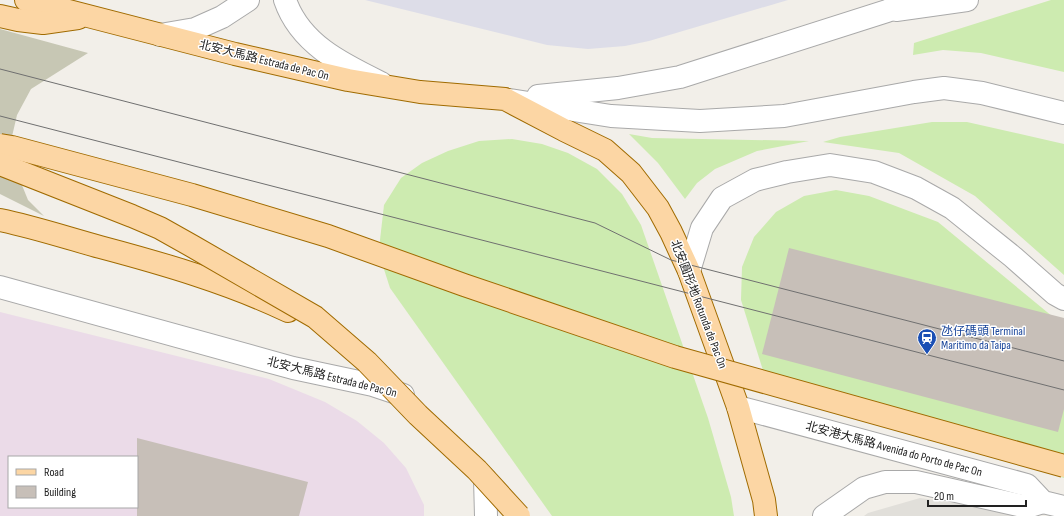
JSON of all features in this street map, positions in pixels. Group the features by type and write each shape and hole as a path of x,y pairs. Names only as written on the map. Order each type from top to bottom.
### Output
{"main road":[{"name":"北安大馬路 Estrada de Pac On","path":"26,0 235,54 340,79 420,92 505,99"},
{"path":"0,16 18,20 43,22 87,16"},
{"name":"北安圓形地 Rotunda de Pac On","path":"505,99 605,150 631,173 658,208 689,271 738,408 764,500 766,516"},
{"path":"0,145 102,170 305,229 478,290 676,357 1064,466"},
{"path":"0,164 160,228 213,257 315,318 367,362 418,414 477,470 519,516"},
{"name":"北安大馬路 Estrada de Pac On","path":"3,220 139,258 226,285 264,300 310,322 350,345 384,371 409,397 449,434 485,479"},
{"path":"485,479 504,516"}],"street":[{"path":"160,34 194,28 222,17 248,0"},
{"path":"285,0 288,10 297,25 310,40 327,54 348,67 388,87"},
{"path":"505,99 618,88 680,77 887,11 911,0"},
{"path":"887,11 967,0"},
{"path":"505,99 612,116 700,121 784,116 914,92 944,88 982,93 1064,113"},
{"path":"689,271 702,228 722,198 755,180 787,172 830,165 874,172 916,188 952,208 1055,294 1064,299"},
{"name":"北安大馬路 Estrada de Pac On","path":"0,287 292,368 373,385 409,397"},
{"name":"北安港大馬路 Avenida do Porto de Pac On","path":"738,408 1027,485 1043,502"},
{"path":"485,479 486,516"},
{"name":"北安港大馬路 Avenida do Porto de Pac On","path":"824,516 864,488 885,482 916,482 1019,510 1043,502 1064,507"}],"shaded area":[{"path":"365,0 788,0 649,41 625,46 588,49 547,45"},
{"path":"0,29 88,53 31,89 17,115 10,145 15,168 28,200 44,216 0,194"},
{"path":"0,312 269,379 325,402 357,421 384,443 406,468 424,505 424,516 0,516"},
{"path":"920,498 978,506 1018,516 864,516 868,513"}],"green space":[{"path":"1051,0 1064,0 1064,72 981,53 943,50 913,55 914,43"},
{"path":"932,122 967,122 1064,144 1064,275 975,196 899,153 823,142 840,137"},
{"path":"629,134 652,138 809,141 757,151 715,169 697,183 685,199 658,163"},
{"path":"512,139 542,144 568,153 597,169 622,194 641,225 708,418 731,497 734,516 552,516 390,288 381,260 380,240 384,205 401,178 422,163 448,151 479,141"},
{"path":"836,190 869,196 938,222 1064,326 1064,478 767,383 741,300 742,267 754,237 776,212 804,196"}],"building":[{"path":"789,248 1064,318 1064,409 1058,432 762,354"},
{"path":"137,438 308,482 299,516 137,516"}],"tram line":[{"path":"0,69 595,223 671,260 1064,361"},
{"path":"0,116 1064,390"}],"place":[{"name":"氹仔碼頭 Terminal Marítimo da Taipa","path":"927,355"}]}
